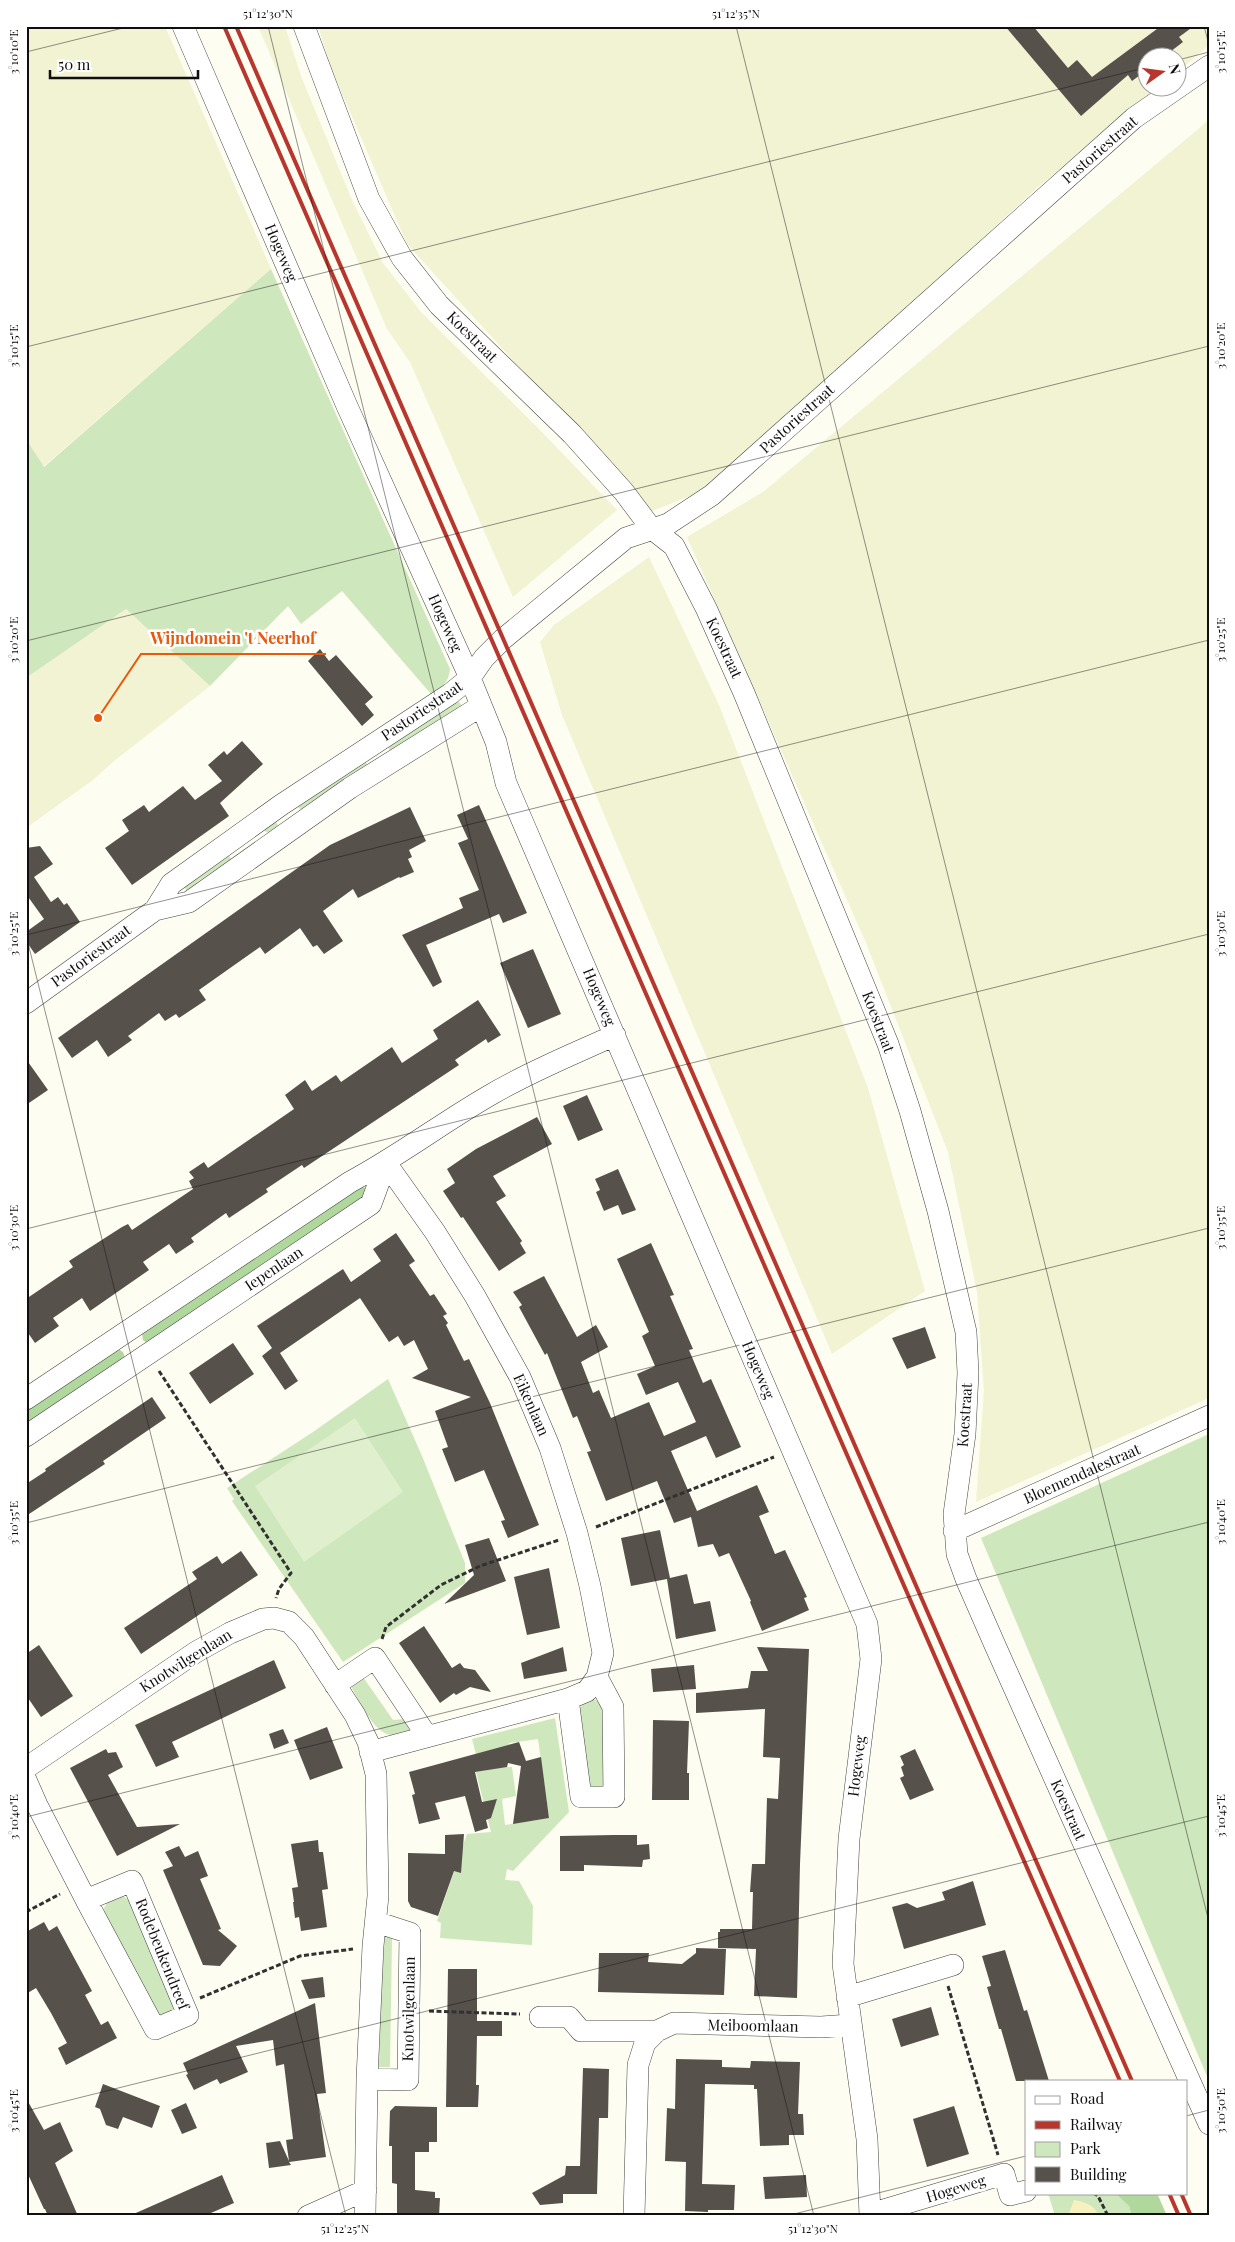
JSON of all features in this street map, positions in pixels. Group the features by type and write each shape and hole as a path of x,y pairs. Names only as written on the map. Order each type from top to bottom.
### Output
{"street":[{"name":"Hogeweg","path":"183,26 352,415 470,678 496,742 506,783 868,1624 871,1659 848,1839 843,1964 867,2139 870,2215 1004,2174 1010,2195 1025,2190"},
{"name":"Koestraat","path":"304,26 369,199 402,258 439,305 590,454 624,492 651,528 674,546 723,645 888,1044 910,1111 938,1211 966,1332 968,1404 954,1514 957,1554 966,1579 1209,2124"},
{"name":"Pastoriestraat","path":"155,910 171,884 281,805 450,694 470,678 484,658 522,623 626,538 651,528 668,524 712,494 1134,118 1209,66"},
{"name":"Pastoriestraat","path":"26,1003 155,910 189,902 384,766 481,706"},
{"name":"Pastoriestraat","path":"370,746 384,766"},
{"path":"281,805 297,826"},
{"name":"Iepenlaan","path":"26,1400 350,1182 386,1163 494,1093 615,1035"},
{"name":"Iepenlaan","path":"26,1436 371,1204 386,1163"},
{"name":"Eikenlaan","path":"386,1163 476,1296 520,1377 541,1424 562,1482 583,1553 602,1653 597,1677"},
{"path":"125,1333 142,1358"},
{"name":"Bloemendalestraat","path":"954,1531 1209,1416"},
{"path":"274,1618 288,1622 295,1628 336,1685 362,1728 370,1752 377,1789 376,1922 373,1946 367,2079 365,2216"},
{"name":"Knotwilgenlaan","path":"26,1768 196,1652 248,1625 263,1619 274,1618"},
{"path":"336,1685 375,1658 427,1736"},
{"path":"370,1752 568,1699 587,1691 597,1677 613,1707 614,1797 581,1797 568,1699"},
{"name":"Rodebeukendreef","path":"26,1780 82,1892 155,2029 188,2016 132,1881 82,1892"},
{"name":"Knotwilgenlaan","path":"367,2079 408,2080 410,1933 376,1922"},
{"path":"847,1997 948,1967"},
{"name":"Meiboomlaan","path":"540,2017 569,2017 581,2031 657,2030 674,2023 821,2027 850,2025"},
{"path":"634,2216 638,2065 644,2043 657,2030"},
{"path":"308,2216 366,2190"}],"path":[{"path":"142,1358 152,1360 291,1573 279,1589 274,1607 274,1618"},
{"path":"26,1912 82,1892"},
{"path":"184,2004 300,1956 373,1946"},
{"path":"948,1967 1004,2174"},
{"path":"408,2010 540,2017"},
{"path":"1095,2194 1098,2196 1108,2216"}],"green space":[{"path":"26,26 165,26 271,269 43,467 26,439"},
{"path":"258,26 285,26 301,76 352,200 383,263 421,312 536,426 617,510 513,597 410,362 387,329"},
{"path":"318,26 1209,26 1209,45 1188,63 1188,48 1138,48 1138,98 1148,98 1038,187 713,487 652,511 407,244 331,68"},
{"path":"1209,120 1209,1398 976,1502 984,1391 977,1292 948,1152 866,943 687,537 763,492"},
{"path":"271,269 450,669 446,681 431,694 342,591 301,624 288,606 210,686 126,609 26,678 26,439 44,467"},
{"path":"649,557 719,705 868,1088 925,1291 832,1354 562,715 540,642 554,625"},
{"path":"126,609 210,686 114,761 93,780 26,828 26,678"},
{"path":"457,699 462,706 390,751 387,744"},
{"path":"365,761 368,766 303,811 298,807"},
{"path":"269,820 274,820 278,825 279,830 276,834 266,832 263,829 228,854 231,859 197,882 194,892 187,892 183,884 186,880"},
{"path":"361,1186 367,1189 368,1194 147,1343 143,1340 142,1334"},
{"path":"118,1349 123,1352 125,1358 26,1427 26,1409"},
{"path":"388,1379 422,1456 465,1563 465,1583 343,1662 232,1501 234,1499 227,1488 313,1432"},
{"path":"355,1418 403,1492 304,1562 255,1486"},
{"path":"1209,1434 1209,2081 981,1538"},
{"path":"363,1677 393,1720 405,1719 410,1731 391,1735 384,1733 372,1722 350,1685"},
{"path":"591,1700 596,1700 603,1706 605,1783 602,1787 591,1787 589,1785 579,1709"},
{"path":"555,1718 569,1812 513,1871 507,1869 505,1880 519,1881 533,1906 532,1945 440,1938 441,1923 437,1921 467,1834 491,1832 476,1772 491,1769 476,1754 472,1739","holes":["538,1739 549,1818 505,1825 502,1799 516,1796 512,1767 506,1767 506,1757 511,1756 509,1743"]},
{"path":"121,1895 131,1901 175,2006 174,2009 164,2016 158,2014 105,1915 104,1908 110,1898"},
{"path":"385,1936 392,1937 390,2067 379,2067 380,1998"},
{"path":"1048,2194 1116,2194 1129,2206 1132,2216 1055,2216"},
{"path":"1116,2194 1157,2194 1167,2216 1132,2216 1129,2206"}],"sand":[{"path":"1074,2200 1085,2203 1095,2209 1098,2216 1068,2216"}],"building":[{"path":"1005,26 1033,26 1068,68 1077,60 1092,77 1161,26 1194,26 1179,37 1183,42 1175,48 1138,48 1138,76 1132,81 1128,75 1081,116"},
{"path":"320,649 329,661 336,655 373,697 365,704 374,715 362,726 308,661"},
{"path":"242,741 263,764 220,803 229,816 132,885 105,848 129,831 122,820 144,805 149,812 183,786 195,800 222,781 208,765 224,751 227,755"},
{"path":"479,805 527,913 503,923 499,914 426,945 442,982 433,987 402,935 463,908 459,898 479,890 458,843 468,839 457,815"},
{"path":"410,807 426,841 409,850 412,857 408,859 414,872 399,877 358,898 353,889 323,911 343,941 324,954 317,945 313,947 300,928 265,954 260,947 199,990 206,1000 179,1018 176,1014 165,1021 159,1013 128,1036 132,1040 108,1057 97,1040 72,1058 58,1038 330,845"},
{"path":"40,846 53,864 34,877 51,902 58,897 64,905 67,903 80,922 35,954 26,941 26,932 44,919 26,894 26,848"},
{"path":"533,949 561,1014 528,1028 500,963"},
{"path":"478,1000 501,1035 488,1043 486,1039 455,1060 459,1065 304,1168 302,1165 266,1189 268,1192 229,1218 226,1213 191,1238 194,1242 176,1254 169,1244 143,1262 149,1270 90,1311 82,1298 53,1318 59,1326 35,1343 26,1330 26,1299 73,1267 69,1261 128,1224 132,1230 193,1189 189,1181 194,1178 189,1172 204,1162 208,1168 294,1109 285,1095 305,1080 312,1091 336,1075 341,1082 392,1047 402,1063 438,1039 433,1030"},
{"path":"26,1059 48,1090 26,1105"},
{"path":"587,1095 603,1130 578,1141 563,1106"},
{"path":"537,1117 552,1144 493,1176 506,1196 496,1202 522,1241 520,1243 526,1253 499,1271 443,1191 455,1183 447,1169 476,1149"},
{"path":"618,1169 636,1210 622,1215 618,1205 604,1211 596,1192 600,1190 595,1179"},
{"path":"396,1233 415,1261 409,1265 430,1296 434,1294 447,1314 443,1316 448,1323 446,1325 464,1361 469,1359 490,1403 539,1525 508,1538 501,1521 505,1520 484,1470 455,1482 442,1449 448,1447 435,1411 471,1397 412,1378 428,1369 414,1340 404,1346 398,1336 389,1342 360,1298 280,1353 298,1381 285,1390 262,1356 272,1348 257,1326 343,1269 351,1282 381,1261 373,1249"},
{"path":"651,1243 674,1295 670,1296 693,1349 689,1350 703,1383 711,1379 741,1447 716,1458 706,1436 671,1451 697,1511 757,1485 769,1512 759,1516 775,1554 785,1550 807,1597 804,1598 809,1610 762,1631 751,1601 729,1553 719,1557 713,1544 698,1547 691,1517 674,1523 657,1481 606,1501 587,1452 591,1451 577,1416 573,1418 547,1353 545,1355 519,1307 522,1305 513,1292 544,1276 577,1337 596,1325 608,1347 581,1362 593,1393 599,1390 611,1418 649,1402 664,1436 696,1422 678,1382 646,1395 637,1374 655,1366 642,1336 649,1332 617,1259"},
{"path":"925,1327 936,1358 907,1369 892,1338"},
{"path":"233,1343 254,1374 210,1404 189,1373"},
{"path":"152,1397 166,1418 103,1461 105,1464 26,1516 26,1484 46,1471 45,1469"},
{"path":"660,1530 670,1578 687,1574 694,1604 710,1601 716,1631 676,1639 667,1579 631,1586 621,1538"},
{"path":"489,1538 506,1581 444,1604 474,1575 465,1545"},
{"path":"241,1551 258,1575 141,1654 124,1628 197,1579 192,1572 217,1556 222,1564"},
{"path":"549,1568 560,1628 527,1635 514,1577"},
{"path":"424,1626 452,1668 460,1663 464,1668 475,1670 491,1692 470,1687 456,1695 454,1693 440,1703 399,1643"},
{"path":"39,1645 73,1696 41,1717 26,1695 26,1654"},
{"path":"563,1647 567,1671 524,1679 521,1663"},
{"path":"757,1647 809,1649 800,1864 797,1998 754,1996 756,1949 718,1948 718,1932 720,1932 720,1929 752,1929 753,1892 750,1892 752,1864 765,1864 767,1798 778,1799 780,1758 763,1757 765,1709 696,1713 696,1693 748,1688 751,1671 768,1671"},
{"path":"274,1660 286,1688 172,1742 179,1757 156,1767 135,1725"},
{"path":"694,1665 696,1689 653,1692 651,1669"},
{"path":"653,1720 689,1721 687,1773 689,1773 689,1800 652,1800"},
{"path":"327,1727 343,1768 310,1780 294,1740"},
{"path":"283,1729 289,1743 274,1749 269,1734"},
{"path":"519,1742 526,1761 541,1757 549,1818 513,1824 521,1766 508,1763 507,1767 475,1772 482,1802 497,1799 491,1818 486,1820 488,1828 475,1832 465,1796 435,1803 440,1819 419,1824 412,1795 415,1794 409,1772"},
{"path":"106,1749 108,1753 116,1752 123,1767 108,1775 137,1827 180,1824 117,1856 70,1768"},
{"path":"915,1749 934,1790 910,1800 900,1778 904,1776 901,1767 904,1765 900,1756"},
{"path":"464,1834 461,1873 454,1871 438,1916 411,1907 408,1901 408,1853 445,1854 445,1835"},
{"path":"637,1835 637,1845 649,1844 650,1859 643,1860 642,1867 584,1865 584,1871 560,1871 560,1836"},
{"path":"318,1840 319,1852 323,1852 328,1889 322,1890 327,1927 301,1931 299,1917 295,1918 293,1902 292,1888 298,1887 291,1844"},
{"path":"179,1846 185,1857 198,1851 208,1876 200,1879 221,1929 218,1930 237,1946 220,1966 203,1965 163,1870 173,1866 165,1852"},
{"path":"973,1881 986,1925 904,1949 892,1907 907,1903 917,1908 945,1900 942,1892"},
{"path":"44,1922 49,1931 57,1926 92,1991 85,1995 101,2025 108,2021 117,2038 66,2065 58,2048 67,2043 51,2013 36,1988 26,1994 26,1932"},
{"path":"696,1948 726,1949 724,1995 598,1992 599,1953 649,1953 648,1962 682,1964 696,1953"},
{"path":"1005,1950 1024,2011 1027,2010 1049,2080 1016,2081 987,1987 991,1986 982,1956"},
{"path":"448,1969 477,1969 477,2021 502,2021 502,2036 477,2036 476,2085 479,2085 478,2107 446,2107"},
{"path":"323,1977 325,1997 309,1999 301,1980"},
{"path":"315,2003 326,2093 317,2094 326,2157 289,2162 291,2165 269,2168 266,2143 280,2141 289,2161 286,2140 293,2139 284,2064 276,2066 273,2040 236,2046 248,2072 220,2084 217,2079 194,2090 186,2075 188,2074 183,2063"},
{"path":"931,2007 939,2035 901,2047 892,2019"},
{"path":"676,2059 722,2060 722,2067 750,2068 751,2061 800,2062 798,2114 803,2114 804,2135 789,2135 789,2145 760,2146 757,2089 754,2089 754,2085 705,2084 702,2184 735,2185 734,2210 685,2211 686,2162 665,2161 667,2108 675,2109"},
{"path":"583,2068 609,2069 608,2118 599,2118 597,2194 563,2194 563,2203 540,2205 532,2193 565,2175 566,2166 580,2166"},
{"path":"103,2084 160,2106 152,2128 123,2117 118,2129 106,2125 100,2109 95,2107"},
{"path":"26,2098 44,2130 60,2122 73,2151 55,2163 78,2216 48,2216 26,2170"},
{"path":"186,2103 197,2128 182,2134 171,2110"},
{"path":"395,2106 437,2107 437,2142 429,2142 429,2152 415,2152 415,2190 435,2192 435,2198 440,2198 439,2216 397,2216 397,2184 392,2183 392,2146 389,2146 390,2111"},
{"path":"954,2106 969,2154 927,2167 913,2119"},
{"path":"222,2175 234,2203 204,2216 129,2216"},
{"path":"806,2175 807,2197 765,2199 763,2177"}],"railway":[{"path":"224,26 1120,2080"},
{"path":"236,26 1132,2080"},
{"path":"1169,2194 1179,2216"},
{"path":"1181,2194 1191,2216"}],"place":[{"name":"Wijndomein 't Neerhof","path":"98,718"}]}
